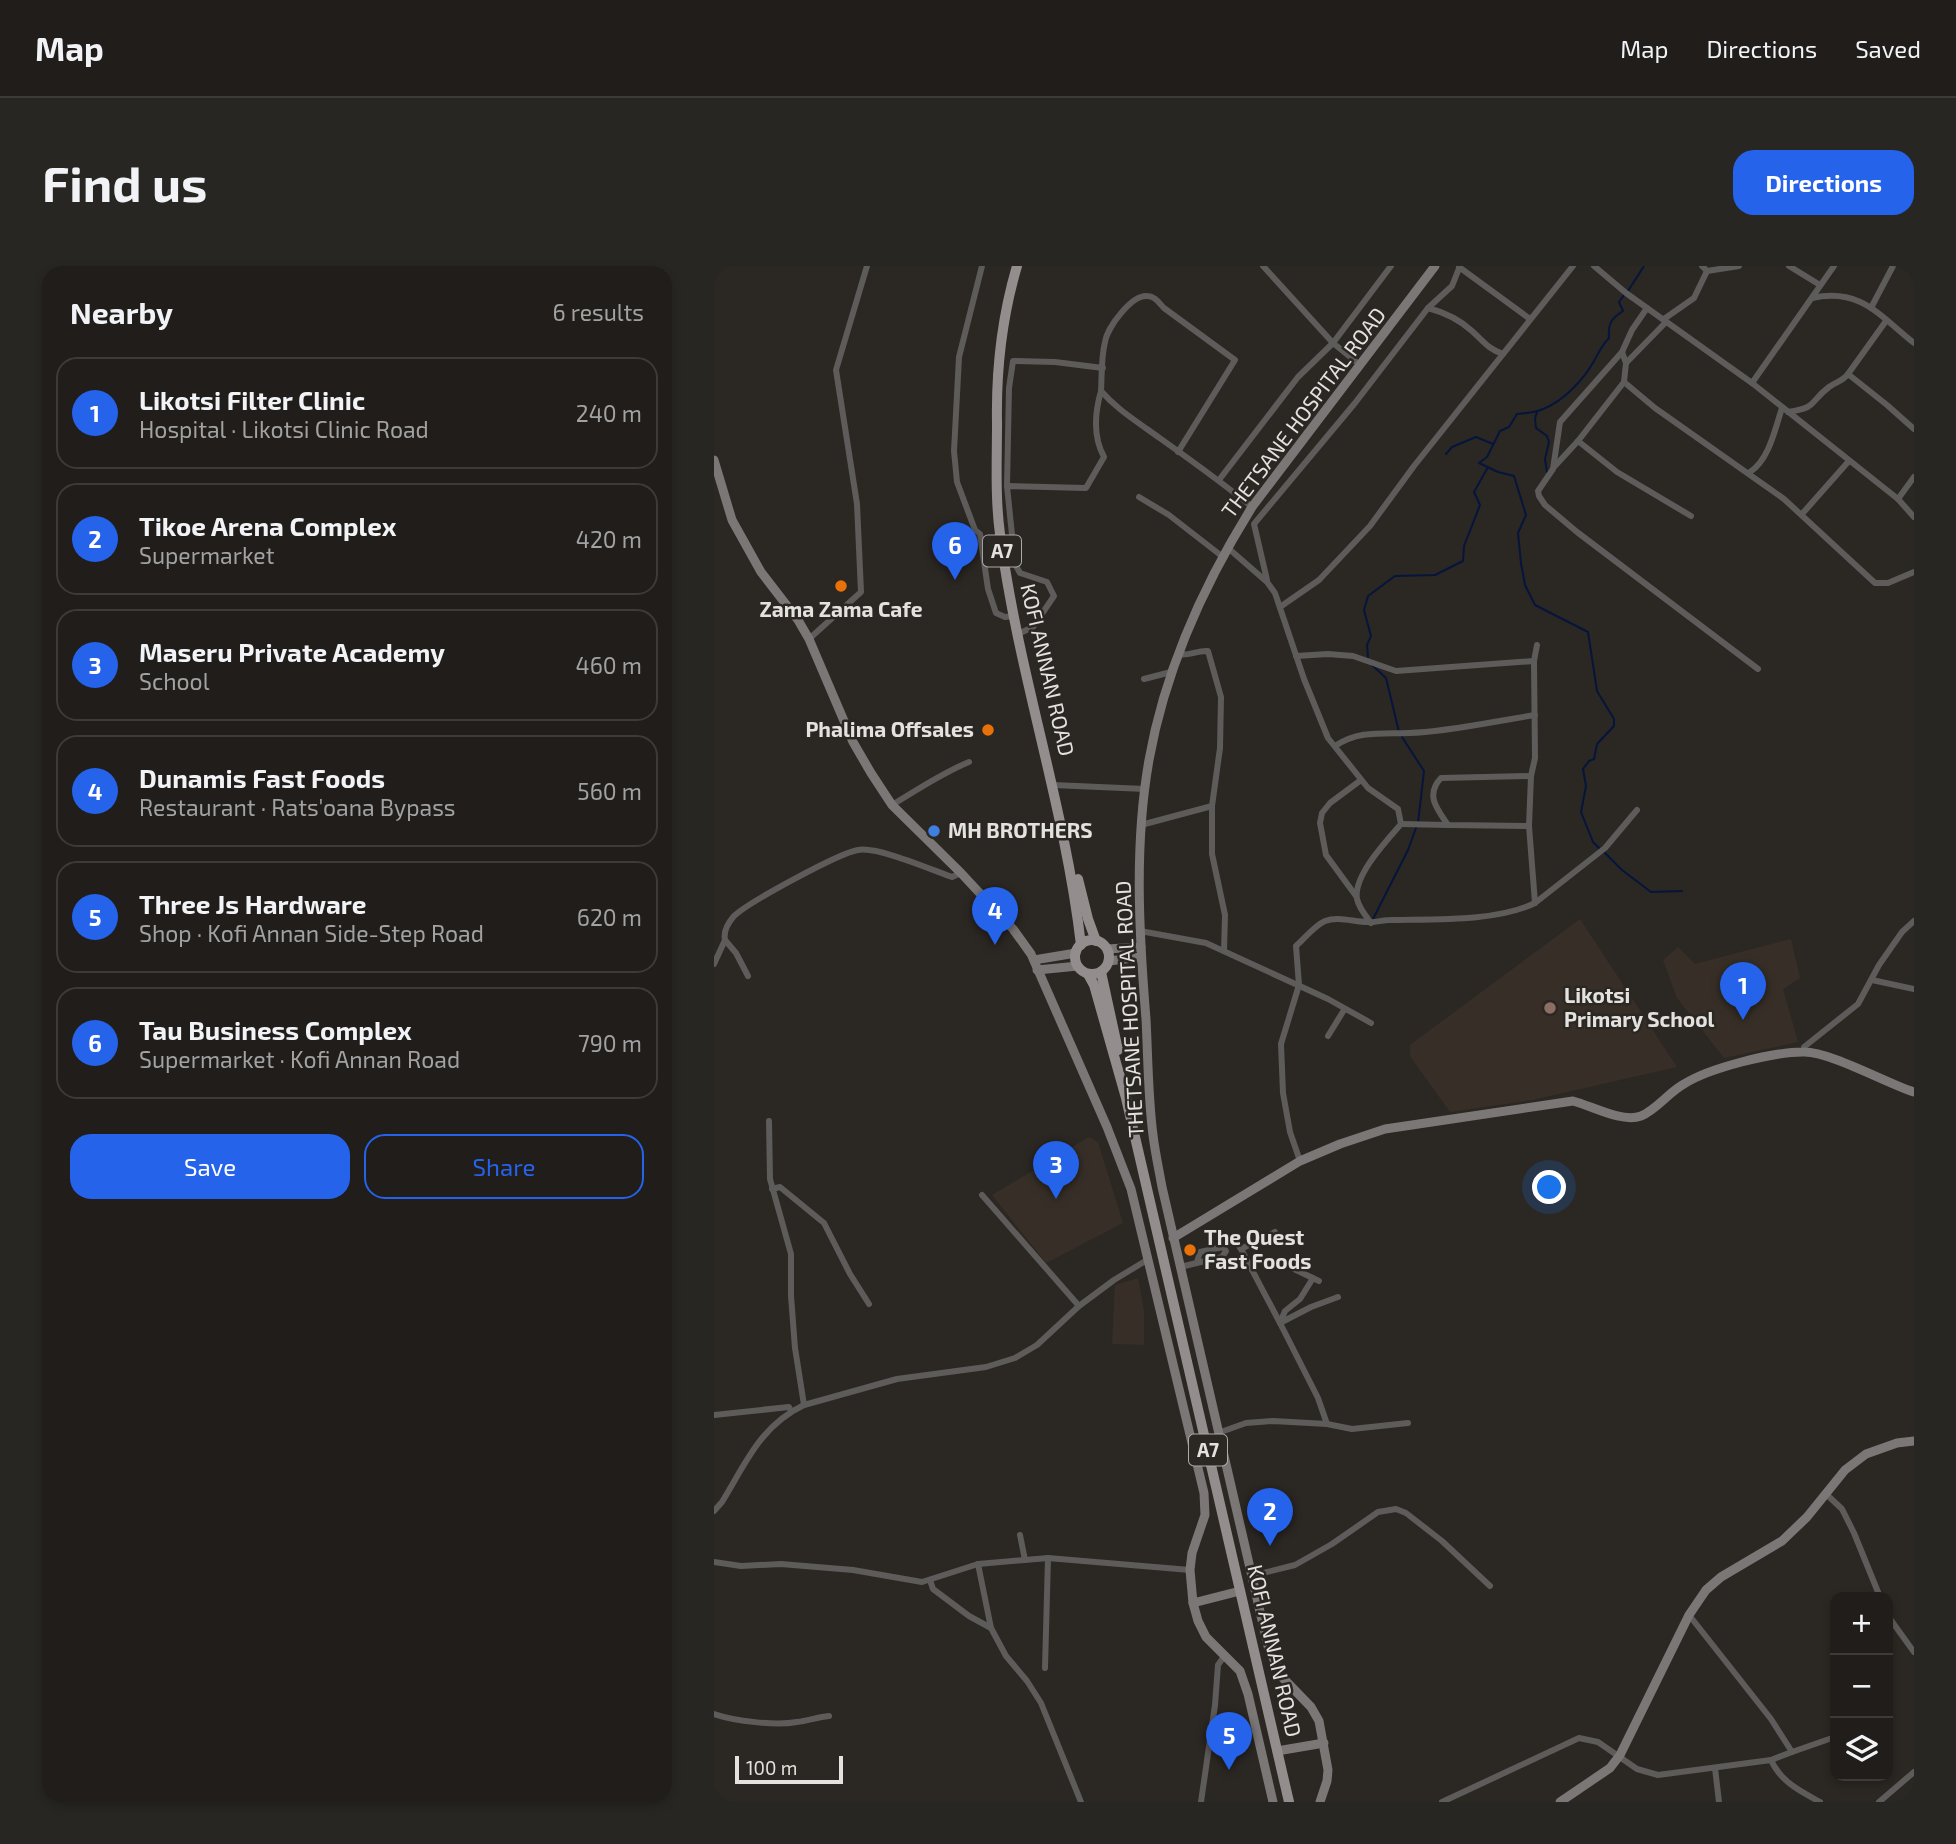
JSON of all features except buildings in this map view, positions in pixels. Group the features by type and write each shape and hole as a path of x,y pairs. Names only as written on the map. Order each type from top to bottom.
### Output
{"main road":[{"name":"KOFI ANNAN ROAD","path":"1017,266 1004,319 996,403 999,532 1014,615 1076,898 1078,949"},
{"name":"KOFI ANNAN ROAD","path":"1063,832 1096,941"},
{"path":"1078,949 1086,942 1096,941 1107,948 1109,961 1101,972 1088,974 1078,966"},
{"name":"A7","path":"1078,949 1078,966"},
{"name":"KOFI ANNAN ROAD","path":"1101,972 1126,1079 1126,1098"},
{"name":"KOFI ANNAN ROAD","path":"1088,974 1094,985 1126,1098 1289,1802"}],"street":[{"path":"809,639 861,592 857,504 836,370 867,266"},
{"path":"982,266 959,357 955,462 957,482 975,530 980,534 988,589 996,613 1005,617 1014,615"},
{"path":"1263,266 1333,342 1360,365"},
{"path":"1219,480 1298,377 1333,342 1391,266"},
{"name":"THETSANE HOSPITAL ROAD","path":"1321,1802 1327,1781 1319,1721 1311,1707 1281,1676 1268,1646 1173,1238 1152,1134 1140,931 1141,825 1158,720 1171,672 1186,633 1225,552 1252,507 1436,266"},
{"path":"1280,607 1319,580 1370,526 1414,466 1573,266"},
{"path":"1594,266 1647,308 1752,383 1848,462 1898,499 1914,517"},
{"path":"1626,362 1665,321 1694,298 1704,269 1739,266"},
{"path":"1789,266 1820,285"},
{"path":"1752,383 1834,266"},
{"path":"1872,306 1893,266"},
{"path":"1267,582 1254,524 1355,403 1427,308 1452,286 1459,267 1530,319"},
{"path":"1812,298 1840,295 1872,306 1914,343"},
{"path":"1007,486 1086,488 1104,457 1097,435 1097,406 1101,391 1105,339 1118,316 1139,297 1154,298 1235,360 1178,452"},
{"path":"1427,308 1448,315 1471,330 1493,351 1503,354"},
{"path":"1553,469 1560,422 1622,352 1632,330 1647,308"},
{"path":"1785,410 1807,409 1812,406 1829,386 1848,374 1886,321"},
{"path":"1622,352 1626,362 1624,382 1553,469 1538,491 1539,496 1545,505 1577,532 1758,668"},
{"path":"1018,634 1033,626 1054,596 1047,582 1020,573 1015,564 1007,486 1009,388 1013,361 1055,362 1103,368"},
{"path":"1848,374 1914,429"},
{"path":"1624,382 1655,408 1749,472 1802,514 1875,583 1888,583 1914,572"},
{"path":"1101,391 1114,405 1252,507"},
{"path":"1749,472 1761,463 1785,410"},
{"path":"1578,441 1617,471 1691,516"},
{"path":"714,460 732,520 761,572 798,620 809,639 853,742 891,805 961,873 1013,929 1034,960 1107,1127 1131,1189 1204,1493 1205,1516 1192,1553 1190,1570 1193,1603 1206,1637 1240,1671 1248,1694 1273,1802"},
{"path":"1802,514 1848,462"},
{"path":"1898,499 1914,477"},
{"path":"1139,497 1267,582 1275,593 1320,723 1361,780 1398,809 1401,824"},
{"path":"1535,903 1529,827 1531,776 1535,758 1534,661 1537,645"},
{"path":"1178,654 1185,656 1200,650 1208,651 1221,697 1220,748 1212,806 1212,854 1225,915 1224,951"},
{"path":"1296,656 1353,656 1396,671 1534,661"},
{"path":"1144,678 1171,672"},
{"path":"1335,746 1356,735 1378,732 1408,733 1535,715"},
{"path":"891,805 944,773 969,762"},
{"path":"1448,825 1433,803 1435,785 1441,778 1531,776"},
{"path":"1361,780 1330,803 1322,813 1320,823 1326,855 1356,896 1360,909 1371,923"},
{"path":"1053,785 1145,789"},
{"path":"1141,825 1212,806"},
{"path":"1300,1161 1285,1106 1281,1044 1299,985 1296,946 1317,925 1328,920 1371,923 1496,914 1525,907 1535,903 1605,848 1637,810"},
{"path":"1401,824 1529,827"},
{"path":"1356,896 1366,867 1401,824"},
{"path":"714,964 733,917 751,904 839,857 860,849 891,856 952,877 961,873"},
{"path":"1805,1052 1804,1047 1858,1004 1902,932 1914,921"},
{"path":"1140,931 1206,943 1328,999 1371,1023"},
{"path":"725,940 736,953 748,976"},
{"path":"1107,948 1141,952"},
{"path":"1034,960 1078,949"},
{"path":"1109,961 1141,952"},
{"path":"1037,971 1078,966"},
{"path":"1872,980 1914,989"},
{"path":"1328,1035 1345,1010"},
{"path":"1173,1238 1300,1161 1385,1129 1573,1101 1613,1115 1627,1118 1640,1116 1684,1083 1714,1070 1805,1052 1826,1056 1914,1092"},
{"path":"769,1121 770,1180 791,1254 794,1336 804,1405"},
{"path":"772,1189 780,1187 824,1223 869,1304"},
{"path":"982,1195 1079,1306"},
{"path":"1241,1249 1275,1232"},
{"path":"1233,1237 1318,1398 1327,1424"},
{"path":"714,1511 761,1437 791,1411 897,1379 986,1367 1006,1361 1037,1345 1079,1306 1147,1260"},
{"path":"1180,1267 1197,1262"},
{"path":"1280,1323 1285,1311 1300,1299 1316,1280 1294,1269 1289,1262"},
{"path":"1280,1323 1338,1297"},
{"path":"714,1415 789,1407 791,1411"},
{"path":"1218,1433 1247,1423 1273,1421 1327,1424 1352,1429 1408,1423"},
{"path":"1560,1802 1610,1768 1620,1755 1689,1615 1706,1590 1721,1577 1782,1541 1845,1470 1866,1454 1897,1443 1914,1441"},
{"path":"1825,1493 1842,1509 1878,1592"},
{"path":"1251,1576 1295,1565 1332,1544 1378,1512 1396,1509 1406,1513 1468,1563 1490,1586"},
{"path":"1020,1535 1025,1560"},
{"path":"714,1562 741,1566 772,1567 781,1564 853,1570 922,1582 978,1564 1048,1558 1190,1570"},
{"path":"1045,1668 1048,1558"},
{"path":"978,1564 991,1628 1006,1656 1041,1703 1081,1802"},
{"path":"930,1580 933,1589 991,1628"},
{"path":"1193,1603 1240,1591"},
{"path":"1689,1615 1771,1719 1793,1752"},
{"path":"1893,1623 1914,1652"},
{"path":"1201,1802 1218,1665 1225,1655"},
{"path":"714,1714 775,1725 829,1716"},
{"path":"1442,1802 1579,1738 1598,1742 1637,1769 1658,1775 1771,1760 1830,1739"},
{"path":"1278,1751 1324,1743"},
{"path":"1771,1760 1777,1773 1786,1782 1807,1799 1820,1802"},
{"path":"1716,1768 1720,1802"},
{"path":"1879,1802 1914,1772"}],"shaded area":[{"name":"Likotsi Primary School","path":"1580,919 1677,1067 1532,1100 1450,1112 1410,1056 1410,1045"},
{"path":"1791,939 1800,978 1783,989 1798,1042 1724,1058 1677,998 1663,960 1678,947 1695,964"},
{"path":"1089,1137 1098,1142 1123,1223 1046,1263 992,1195"},
{"path":"1138,1278 1144,1310 1144,1345 1112,1344 1115,1285"}],"waterway":[{"path":"1628,291 1644,266"},
{"path":"1599,848 1593,842 1581,812 1586,786 1583,769 1594,759 1597,744 1614,726 1614,719 1597,691 1588,632 1535,605 1525,585 1521,563 1518,533 1526,515 1514,476 1479,463 1487,457 1500,431 1509,427 1517,414 1537,411 1551,405 1579,382 1609,338 1611,322 1623,311 1619,302 1624,295"},
{"path":"1537,412 1536,428 1547,436 1549,442 1545,459 1547,472"},
{"path":"1446,454 1452,447 1476,437 1493,444"},
{"path":"1368,657 1367,645 1371,636 1364,610 1368,596 1395,576 1435,575 1463,561 1464,546 1480,505 1474,492 1488,467"},
{"path":"1372,665 1386,678 1399,732"},
{"path":"1402,737 1424,771 1418,823"},
{"path":"1372,921 1408,850 1416,828"},
{"path":"1604,852 1651,892 1682,891"}],"place":[{"name":"Tau Business Complex","path":"955,580"},
{"name":"Zama Zama Cafe","path":"841,586"},
{"name":"Phalima Offsales","path":"988,730"},
{"name":"MH BROTHERS","path":"934,831"},
{"name":"Dunamis Fast Foods","path":"995,945"},
{"name":"Likotsi Primary School","path":"1550,1008"},
{"name":"Likotsi Filter Clinic","path":"1743,1020"},
{"name":"Maseru Private Academy","path":"1056,1199"},
{"name":"The Quest Fast Foods","path":"1190,1250"},
{"name":"Tikoe Arena Complex","path":"1270,1546"},
{"name":"Three Js Hardware","path":"1229,1770"}]}
